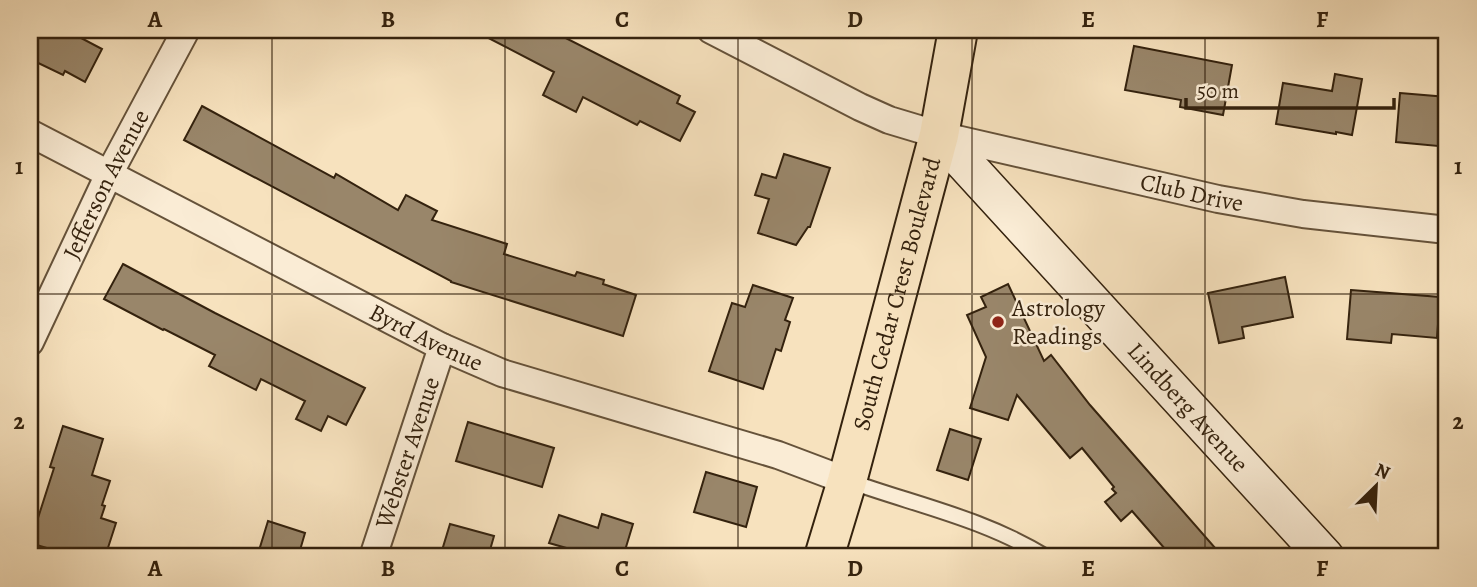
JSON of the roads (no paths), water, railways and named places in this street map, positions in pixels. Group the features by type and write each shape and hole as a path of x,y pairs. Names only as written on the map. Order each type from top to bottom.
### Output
{"main road":[{"name":"South Cedar Crest Boulevard","path":"824,557 847,481 939,135 958,30"}],"street":[{"name":"Jefferson Avenue","path":"30,342 109,174 186,30"},
{"path":"711,30 888,120 939,135"},
{"name":"Byrd Avenue","path":"30,133 442,347 502,373 778,456 847,481"},
{"name":"Club Drive","path":"939,135 1218,199 1303,214 1447,230"},
{"name":"Lindberg Avenue","path":"939,135 1325,557"},
{"name":"Webster Avenue","path":"373,557 442,347"}],"lane":[{"path":"847,481 955,514 1013,538 1046,557"}],"place":[{"name":"Astrology Readings","path":"998,322"}]}
